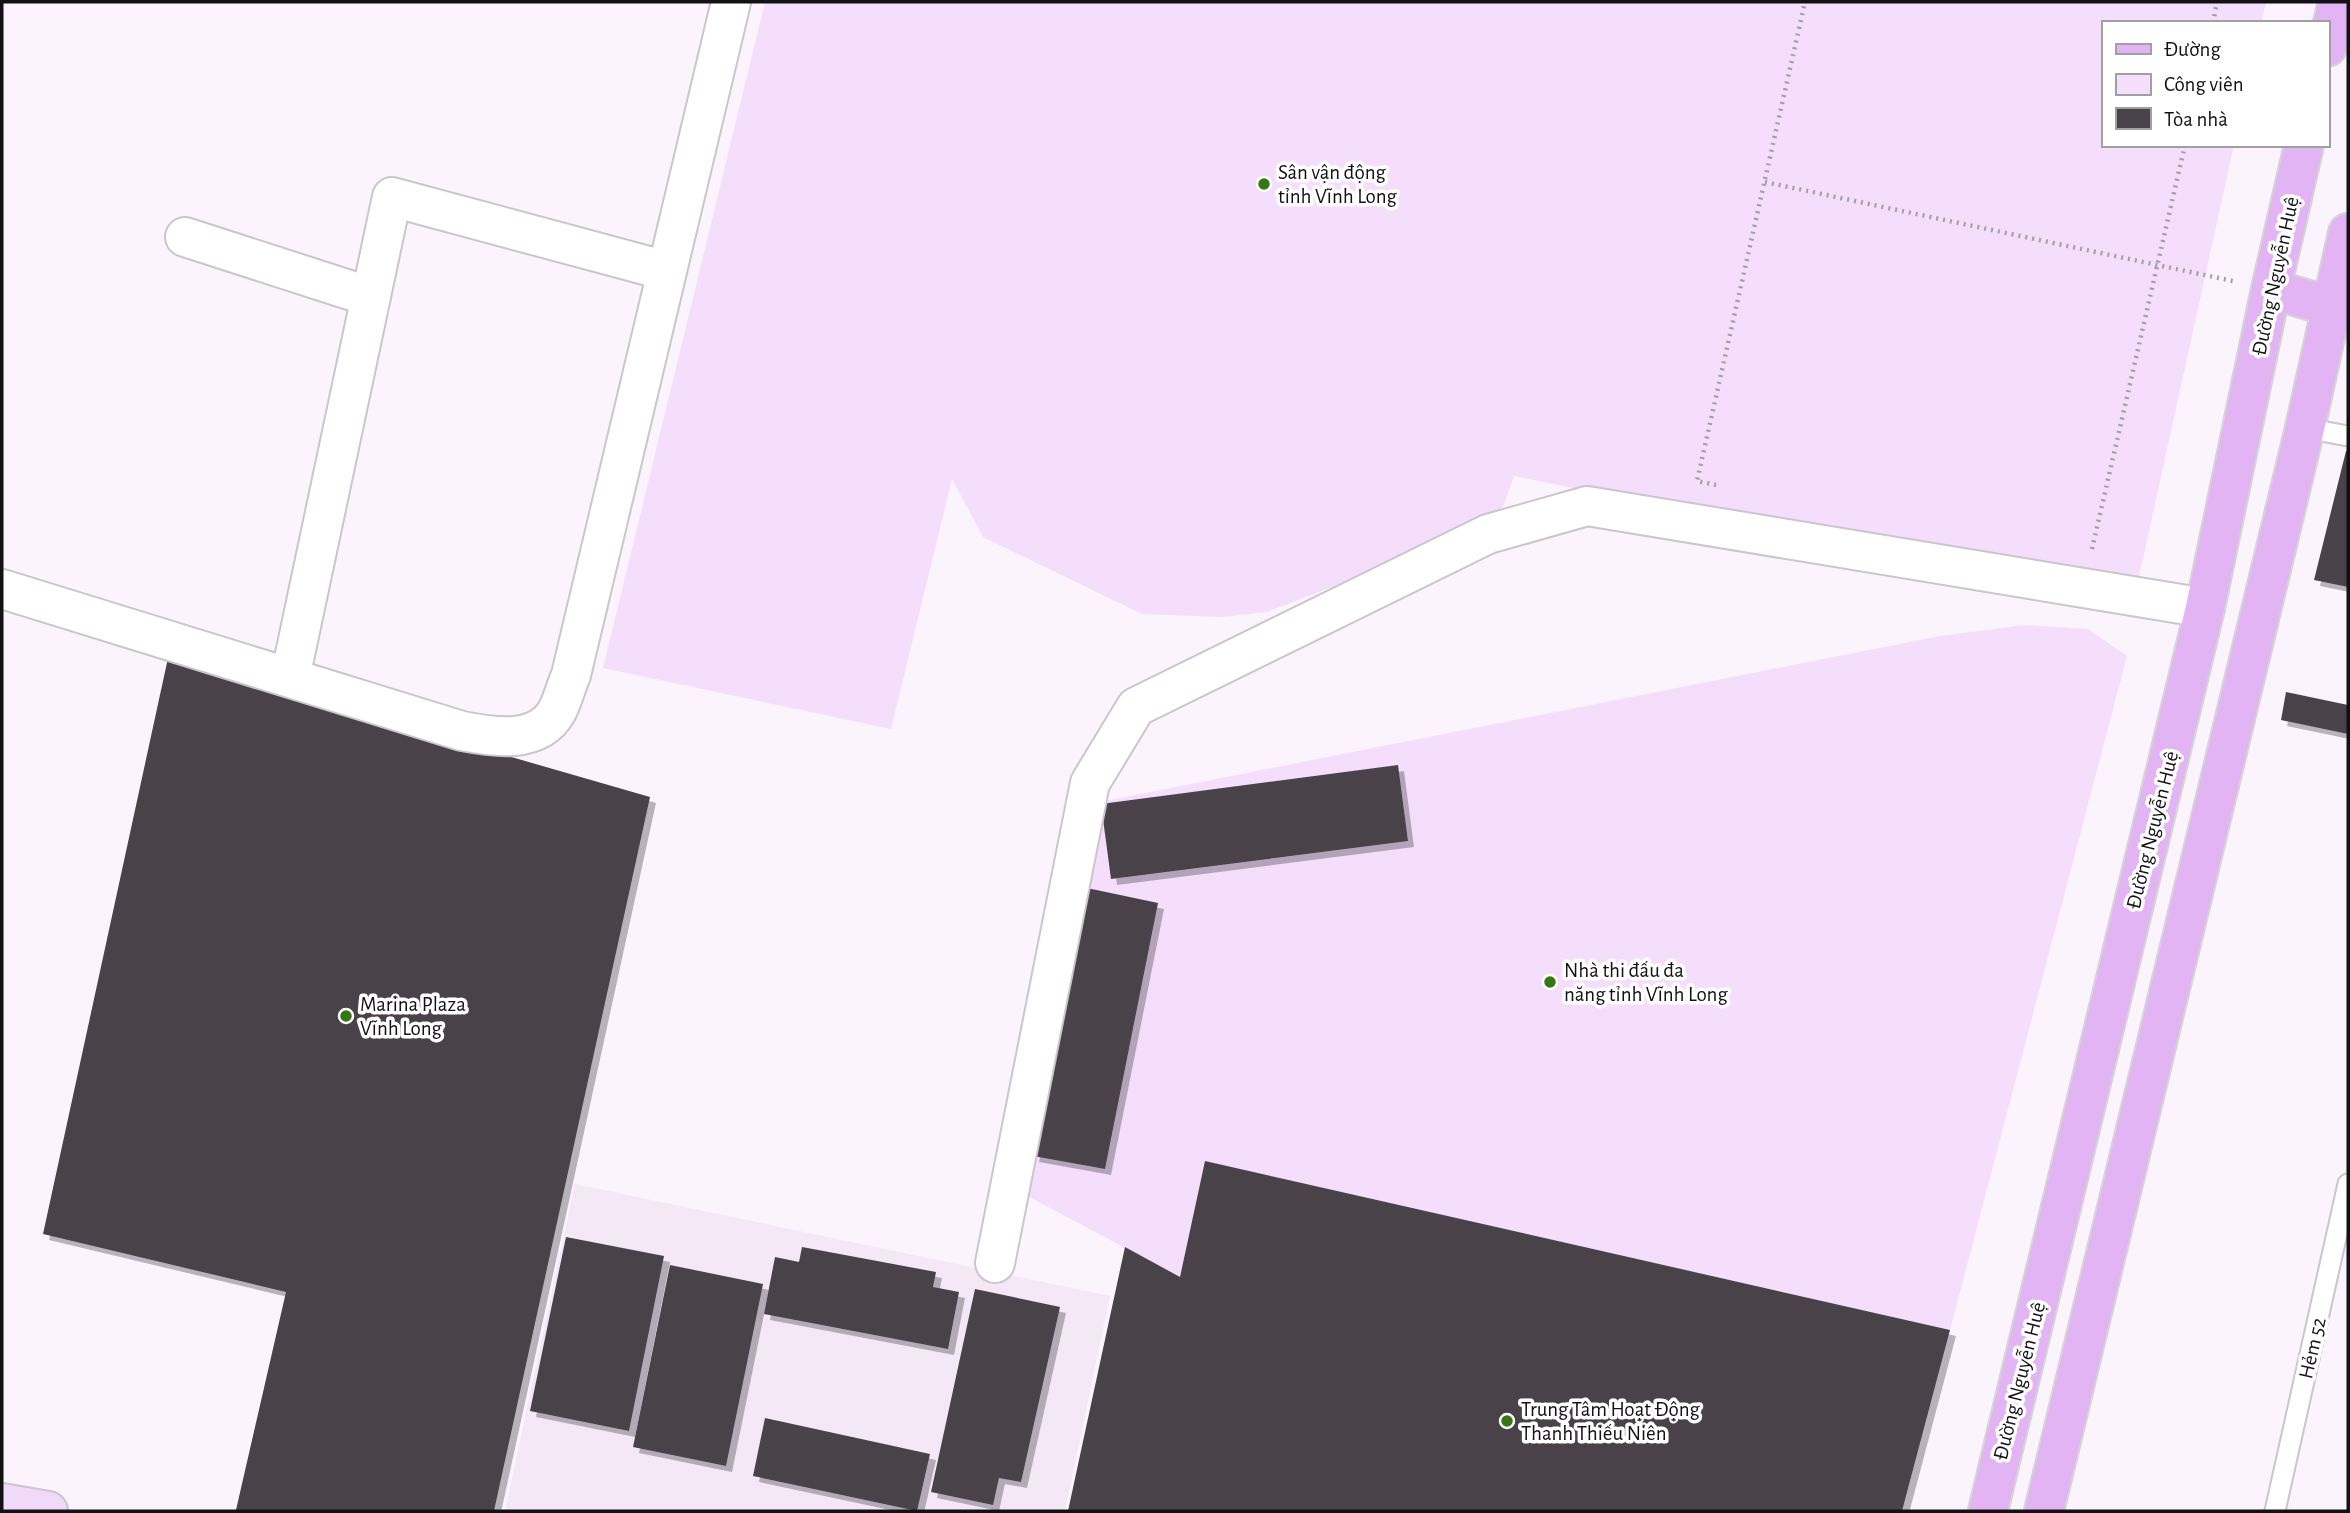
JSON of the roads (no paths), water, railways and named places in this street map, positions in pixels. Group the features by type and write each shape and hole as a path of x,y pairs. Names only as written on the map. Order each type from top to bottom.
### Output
{"main road":[{"path":"2329,39 2338,2"},
{"name":"Đường Nguyễn Huệ","path":"1988,1511 2205,608 2271,289 2304,147"},
{"path":"2043,1511 2305,428 2348,233"},
{"path":"2271,289 2332,307"},
{"path":"2,1503 48,1511"}],"street":[{"path":"2,589 462,731 496,738 529,734 556,713 571,675 731,2"},
{"path":"289,678 392,197 667,271"},
{"path":"184,237 371,297"},
{"path":"995,1263 1090,783 1136,707 1488,534 1587,506 2205,608"}],"lane":[{"path":"2305,428 2348,436"},
{"name":"Hẻm 52","path":"2275,1511 2348,1184"}],"place":[{"name":"Sân vận động tỉnh Vĩnh Long","path":"1264,184"},
{"name":"Nhà thi đấu đa năng tỉnh Vĩnh Long","path":"1550,982"},
{"name":"Marina Plaza Vĩnh Long","path":"346,1016"},
{"name":"Trung Tâm Hoạt Động Thanh Thiếu Niên","path":"1507,1421"}]}
